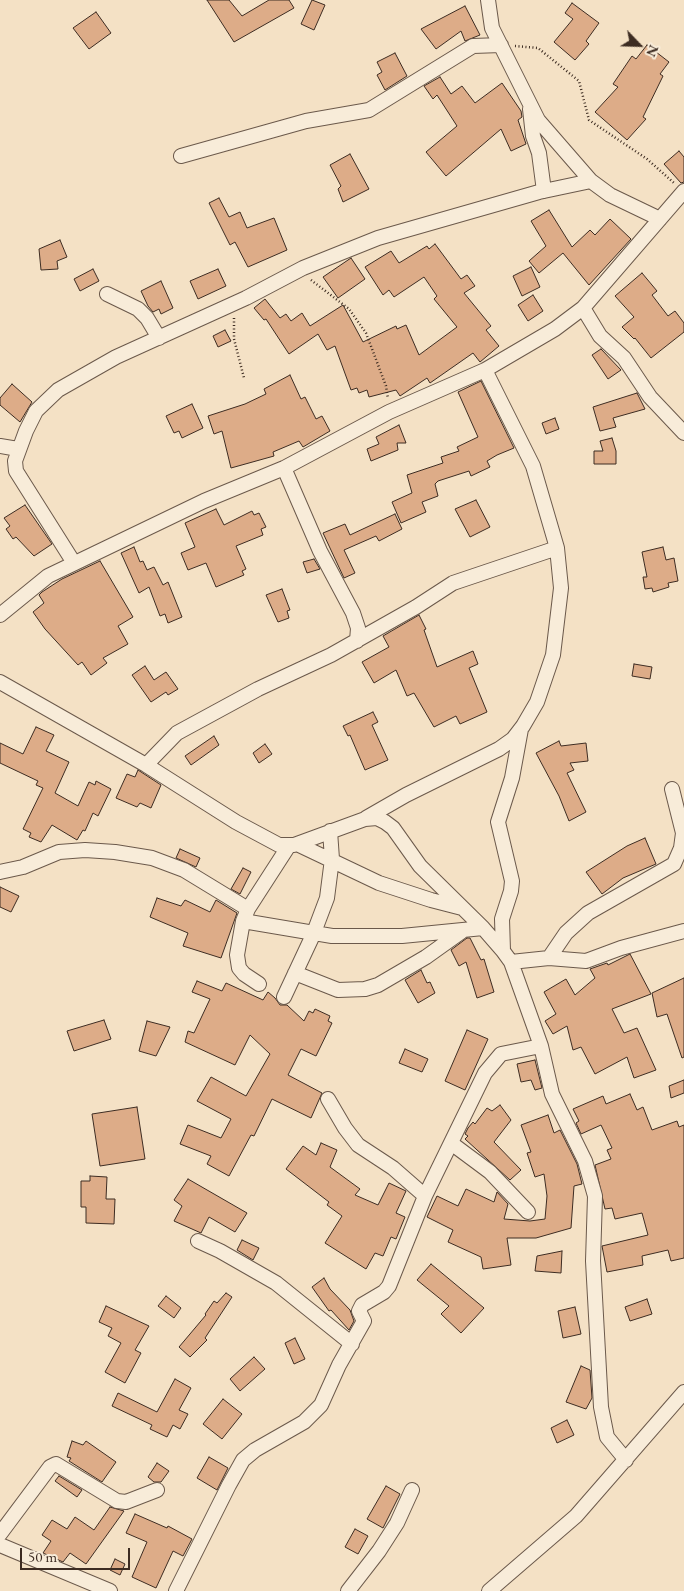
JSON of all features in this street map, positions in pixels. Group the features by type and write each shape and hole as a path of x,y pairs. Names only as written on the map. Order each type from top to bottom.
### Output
{"street":[{"path":"488,0 492,28 530,105 555,142 591,182 610,195 660,220"},
{"path":"181,156 306,121 369,110 473,46 501,45"},
{"path":"530,105 533,136 539,154 544,191"},
{"path":"74,563 16,471 15,460 18,449 36,411 58,390 116,357 246,298 304,268 378,238 544,191 591,182"},
{"path":"0,615 48,576 204,501 284,468 390,412 485,370 555,328 583,308 684,192"},
{"path":"107,294 138,309 147,318 158,338"},
{"path":"583,308 600,336 624,358 650,397 684,433"},
{"path":"259,984 244,974 239,968 237,955 246,915 293,845 365,819 499,749 513,739 536,702 552,655 561,588 557,548 533,466 485,370"},
{"path":"0,446 18,449"},
{"path":"284,468 320,551 353,613 358,628 357,641"},
{"path":"146,764 177,733 357,641 416,608 453,583 557,548"},
{"path":"0,682 146,764 267,840 293,845 332,859 379,883 462,908"},
{"path":"521,728 512,778 498,822 512,881 511,892 502,919 507,957 541,1046 552,1094 585,1160 595,1196 594,1261 601,1407 607,1437 626,1460"},
{"path":"548,958 566,933 588,913 674,864 681,848 682,833 672,789"},
{"path":"365,819 376,818 393,828 420,866 483,928 507,957 586,961 621,948 684,930"},
{"path":"284,997 313,935 327,898 332,859 330,831"},
{"path":"0,872 23,867 59,852 85,850 115,852 152,858 184,870 246,915 313,935 402,936 483,928"},
{"path":"295,973 338,990 365,989 378,985 426,957 462,931"},
{"path":"176,1591 228,1485 243,1460 255,1450 304,1422 321,1405 331,1387 339,1365 364,1321 359,1311 366,1301 384,1292 389,1286 426,1196 485,1073 493,1061 501,1054 541,1046"},
{"path":"328,1099 345,1128 358,1145 393,1168 426,1196"},
{"path":"451,1143 490,1172 528,1212"},
{"path":"198,1241 220,1251 276,1284 352,1344"},
{"path":"489,1591 576,1516 684,1392"},
{"path":"0,1534 50,1467 56,1464 118,1501 126,1502 157,1490"},
{"path":"348,1591 379,1551 397,1522 412,1490"},
{"path":"0,1544 81,1586 110,1591"}],"path":[{"path":"501,45 538,48 579,81 589,120 647,159 684,192"},
{"path":"304,268 312,282 349,309 366,333 386,386 390,412"},
{"path":"244,378 234,339 234,314 246,298"}],"building":[{"path":"207,0 229,0 242,16 269,0 289,0 294,8 234,42"},
{"path":"312,0 325,5 314,30 301,24"},
{"path":"572,3 599,23 586,41 589,44 575,60 554,42 573,19 565,13"},
{"path":"465,6 480,35 465,41 461,31 436,49 421,29"},
{"path":"96,12 111,33 89,49 73,28"},
{"path":"647,45 669,62 660,74 663,76 643,117 646,119 627,140 595,112 618,87 613,84 632,56 636,59"},
{"path":"395,53 407,76 385,90 377,75 382,72 377,62"},
{"path":"440,77 451,94 462,86 475,103 502,83 521,111 522,117 518,120 526,144 511,151 501,129 446,176 426,152 457,126 437,95 433,99 424,86"},
{"path":"679,151 684,157 684,182 681,183 664,164"},
{"path":"350,154 369,189 343,202 338,189 341,186 330,165"},
{"path":"219,198 229,217 240,212 247,228 274,218 287,250 248,267 235,242 230,245 209,203"},
{"path":"549,210 572,247 590,230 595,235 610,219 631,239 589,285 563,253 539,273 529,261 546,246 531,221"},
{"path":"60,240 67,257 57,261 58,269 41,270 39,249"},
{"path":"435,244 461,279 467,275 475,286 464,293 491,326 486,330 499,346 480,362 473,353 430,383 427,378 400,396 396,390 369,397 367,390 359,393 357,388 351,390 335,346 327,350 318,334 289,354 266,319 264,320 254,308 265,299 280,318 286,314 291,321 302,313 310,326 343,305 363,342 396,326 397,329 406,325 419,355 457,327 434,299 437,296 424,277 394,297 389,290 383,295 365,267 391,251 399,263 427,246 429,249"},
{"path":"351,258 365,279 338,298 323,277"},
{"path":"531,267 540,287 522,296 513,276"},
{"path":"93,269 99,281 80,291 74,279"},
{"path":"218,269 226,286 198,299 190,281"},
{"path":"642,273 657,291 652,295 668,316 675,311 684,323 684,332 651,358 635,338 622,327 634,317 615,296"},
{"path":"161,281 173,308 161,314 159,309 153,312 141,291"},
{"path":"533,295 543,311 528,321 518,305"},
{"path":"225,330 231,341 218,347 213,336"},
{"path":"601,349 621,370 608,379 592,355"},
{"path":"290,375 301,399 305,397 316,419 322,416 330,431 303,447 299,441 273,452 274,456 231,468 222,431 214,434 208,416 245,404 266,394 264,389"},
{"path":"481,381 514,448 487,461 490,467 471,476 469,471 438,481 435,484 438,496 422,502 426,512 401,523 392,502 412,493 407,475 443,463 441,457 459,451 457,447 478,437 458,392"},
{"path":"12,384 32,402 20,422 0,405 0,398"},
{"path":"637,393 645,409 613,418 616,427 600,431 593,407"},
{"path":"192,404 203,428 182,438 179,431 174,433 166,416"},
{"path":"555,418 559,429 546,434 542,423"},
{"path":"399,425 406,443 397,443 398,450 371,461 367,449 379,444 376,437"},
{"path":"612,438 616,451 616,464 594,464 594,451 603,451 600,441"},
{"path":"476,500 490,527 470,537 455,509"},
{"path":"25,505 52,544 34,556 16,537 13,539 6,529 10,526 4,518"},
{"path":"216,509 224,525 252,511 254,515 259,513 266,527 261,529 263,535 236,546 246,569 242,571 244,575 216,587 206,563 188,570 181,553 195,547 185,523"},
{"path":"395,514 402,529 379,541 376,536 344,550 355,573 344,578 323,533 345,524 350,535"},
{"path":"134,547 140,562 143,561 147,570 154,567 163,585 168,582 182,617 168,623 165,614 160,616 149,587 139,593 121,553"},
{"path":"663,547 666,560 674,558 678,581 668,583 669,587 653,592 652,588 645,589 643,577 647,577 642,552"},
{"path":"314,559 320,569 307,573 303,562"},
{"path":"100,561 133,617 118,626 128,644 103,658 107,663 91,675 82,662 78,665 45,629 33,612 44,603 39,595 42,592 62,579"},
{"path":"282,589 290,610 287,611 289,618 278,622 266,595"},
{"path":"419,615 426,629 424,630 437,667 473,651 478,664 469,668 487,712 460,724 456,716 434,727 414,693 407,696 396,670 374,683 362,662 389,647 383,636"},
{"path":"634,664 652,667 650,679 632,676"},
{"path":"145,666 154,680 166,672 178,689 168,695 166,692 151,702 132,675"},
{"path":"373,712 378,722 372,725 388,760 365,770 350,735 348,736 343,726"},
{"path":"36,727 54,735 46,751 69,762 55,793 78,806 89,782 95,785 96,781 111,789 98,816 93,813 85,831 83,830 77,840 52,825 41,842 29,837 31,833 23,829 43,788 36,785 38,781 0,763 0,743 23,754"},
{"path":"214,736 219,745 191,765 185,756"},
{"path":"559,741 561,746 586,743 588,761 570,763 574,770 567,773 586,812 569,821 559,796 536,753"},
{"path":"265,744 272,754 259,763 253,753"},
{"path":"138,770 161,785 151,808 140,803 137,807 116,798 127,774 135,777"},
{"path":"645,838 656,864 623,878 602,894 586,872 627,846"},
{"path":"180,849 200,858 196,867 176,858"},
{"path":"243,868 251,872 240,894 231,889"},
{"path":"0,887 19,896 11,912 0,907"},
{"path":"157,898 181,906 185,900 210,912 216,900 237,913 221,958 183,946 188,933 150,917"},
{"path":"467,938 470,938 481,960 484,959 494,992 477,998 466,962 459,966 451,950"},
{"path":"630,954 651,994 612,1009 624,1033 637,1028 656,1070 634,1078 627,1057 595,1074 581,1047 573,1050 567,1026 553,1034 545,1021 556,1014 544,992 566,979 575,995 595,978 590,969 607,963 608,965"},
{"path":"421,970 427,983 430,982 435,993 418,1003 405,980"},
{"path":"684,978 684,1057 682,1058 667,1014 657,1017 652,993"},
{"path":"197,981 222,991 226,983 263,1000 268,992 280,1005 287,1005 304,1021 309,1011 313,1013 315,1009 330,1016 328,1021 332,1023 316,1056 301,1049 288,1075 322,1093 311,1118 272,1099 254,1136 251,1135 229,1176 207,1164 211,1156 180,1144 188,1125 221,1138 231,1119 197,1101 211,1077 246,1096 270,1054 250,1035 235,1065 185,1042 188,1031 194,1033 210,999 192,992"},
{"path":"104,1020 111,1039 74,1051 67,1031"},
{"path":"147,1021 170,1027 156,1056 139,1051"},
{"path":"467,1030 488,1039 465,1090 445,1081"},
{"path":"405,1049 428,1059 422,1072 399,1063"},
{"path":"535,1060 542,1088 535,1090 531,1080 521,1082 517,1064"},
{"path":"684,1080 684,1093 671,1098 669,1086"},
{"path":"630,1094 637,1110 643,1107 652,1130 677,1121 679,1127 684,1125 684,1258 671,1261 668,1250 642,1256 643,1265 607,1272 602,1246 648,1235 642,1213 615,1219 612,1208 605,1209 595,1165 611,1159 607,1150 612,1148 601,1125 581,1134 576,1123 579,1121 573,1109 603,1096 606,1104"},
{"path":"500,1105 511,1120 494,1142 521,1170 510,1180 465,1139 468,1136 465,1134 468,1128 473,1122 475,1124 487,1108 492,1111"},
{"path":"137,1107 145,1159 100,1166 92,1114"},
{"path":"548,1115 554,1133 560,1130 577,1164 582,1184 574,1186 571,1228 536,1238 507,1238 511,1265 483,1269 481,1257 448,1242 453,1230 427,1217 437,1196 458,1206 466,1189 494,1202 497,1192 508,1204 504,1219 530,1221 545,1219 547,1196 544,1174 535,1177 527,1153 531,1152 521,1125"},
{"path":"321,1143 337,1150 330,1167 360,1189 355,1195 378,1205 389,1183 406,1191 396,1213 405,1217 396,1239 391,1237 383,1256 375,1253 366,1269 325,1243 342,1216 327,1205 329,1202 286,1169 303,1146 316,1155"},
{"path":"90,1176 107,1177 106,1199 115,1199 114,1224 86,1223 86,1207 81,1207 81,1181 90,1181"},
{"path":"188,1179 247,1213 235,1232 209,1217 201,1233 174,1221 182,1206 174,1200"},
{"path":"242,1240 259,1248 253,1260 237,1250"},
{"path":"562,1251 561,1273 535,1271 537,1256"},
{"path":"431,1264 484,1308 461,1333 441,1314 449,1306 417,1280"},
{"path":"324,1278 330,1289 350,1310 354,1321 349,1330 331,1310 329,1311 312,1287"},
{"path":"226,1293 232,1297 205,1338 207,1340 190,1357 179,1347 206,1315 214,1301 217,1303"},
{"path":"166,1296 181,1308 174,1318 158,1306"},
{"path":"647,1299 652,1314 630,1321 625,1307"},
{"path":"106,1306 149,1326 135,1350 141,1353 125,1383 105,1372 121,1343 108,1336 112,1328 99,1322"},
{"path":"575,1307 581,1334 563,1338 558,1311"},
{"path":"295,1338 305,1359 294,1364 285,1343"},
{"path":"254,1357 265,1369 240,1391 230,1379"},
{"path":"581,1366 590,1370 592,1398 586,1409 566,1402"},
{"path":"175,1379 191,1388 179,1410 188,1414 180,1429 173,1425 167,1437 150,1429 152,1425 112,1406 118,1393 157,1412"},
{"path":"223,1399 242,1414 222,1439 203,1424"},
{"path":"567,1420 574,1435 557,1443 551,1428"},
{"path":"72,1441 83,1445 86,1441 116,1462 102,1482 69,1461 71,1458 67,1457"},
{"path":"209,1457 228,1468 217,1490 197,1478"},
{"path":"157,1463 169,1471 161,1482 154,1482 148,1477"},
{"path":"59,1476 82,1490 77,1497 55,1481"},
{"path":"386,1486 400,1494 383,1528 367,1519"},
{"path":"110,1507 124,1511 86,1564 70,1553 63,1562 43,1553 51,1541 42,1535 52,1520 67,1529 75,1517 94,1530"},
{"path":"135,1514 167,1528 168,1526 192,1539 183,1556 173,1551 156,1588 132,1577 147,1542 126,1533"},
{"path":"355,1529 368,1536 358,1554 345,1547"},
{"path":"115,1559 125,1564 120,1575 110,1570"}]}
